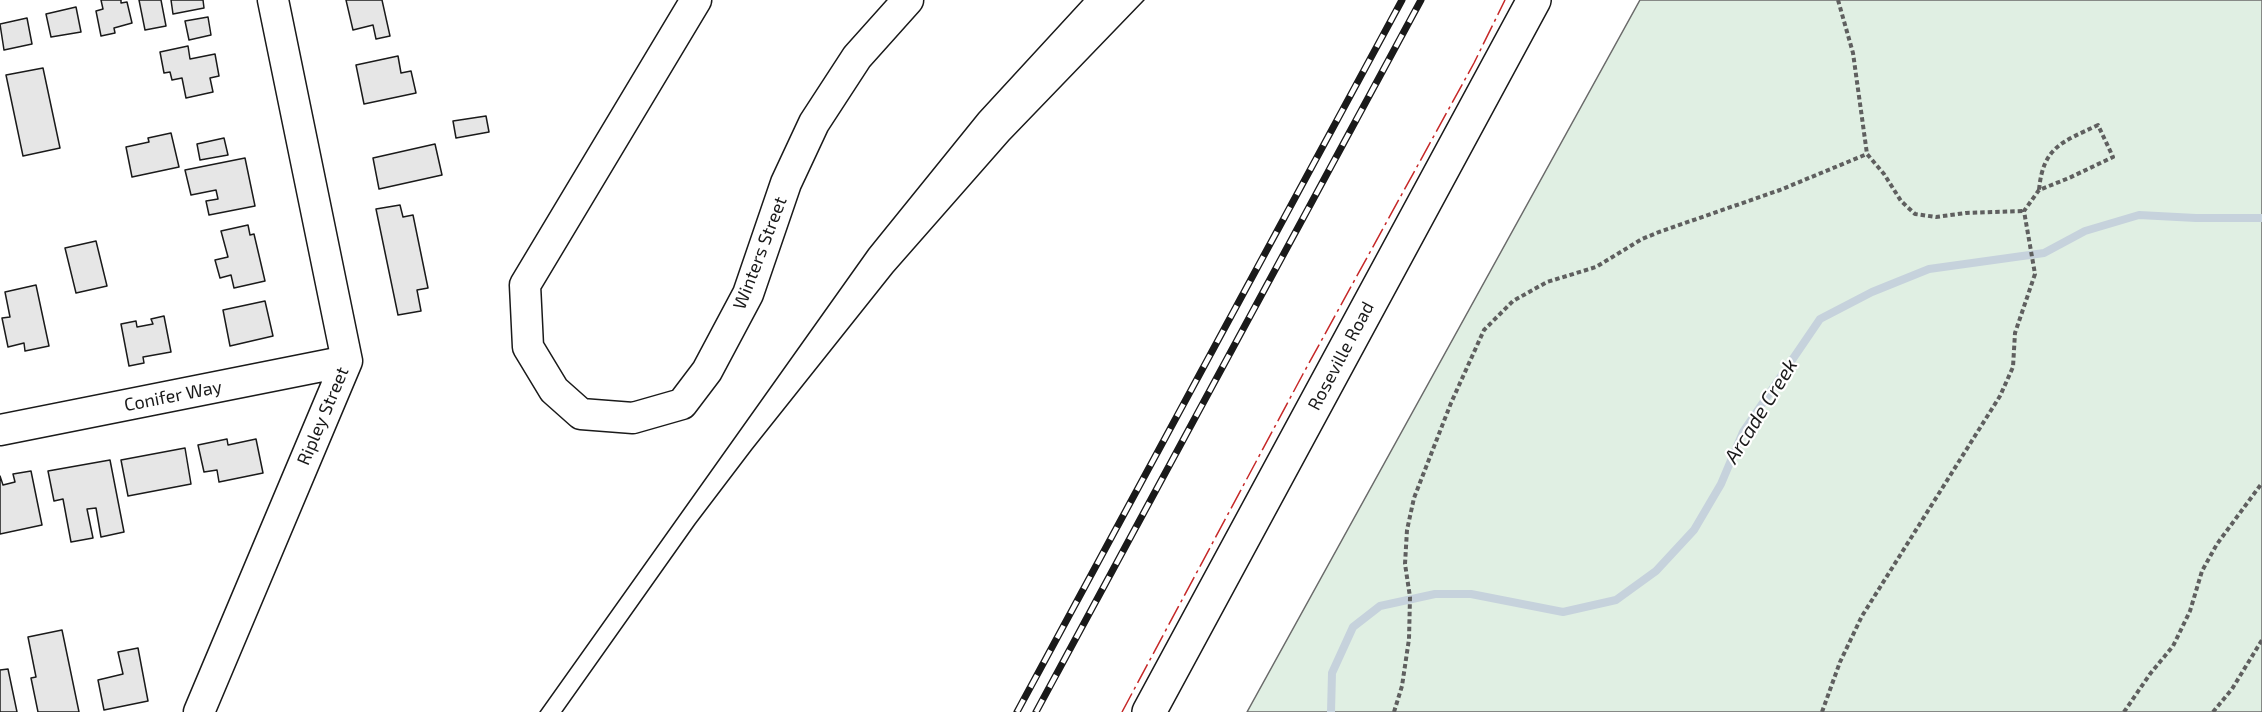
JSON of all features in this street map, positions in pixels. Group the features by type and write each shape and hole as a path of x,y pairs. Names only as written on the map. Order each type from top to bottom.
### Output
{"main road":[{"name":"Roseville Road","path":"1149,712 1534,0"}],"street":[{"name":"Ripley Street","path":"199,712 347,361 273,0"},
{"name":"Winters Street","path":"696,0 525,285 528,348 554,390 581,414 633,418 682,404 707,371 748,294 786,183 814,123 856,57 904,3"},
{"name":"Conifer Way","path":"0,430 347,361"}],"path":[{"path":"1838,0 1853,53 1867,154 1884,174 1901,201 1915,214 1936,217 1966,213 2024,211"},
{"path":"1822,712 1840,662 1862,616 2000,396 2013,366 2015,333 2035,273 2024,211 2039,190 2041,172 2057,145 2098,124 2113,157 2039,190"},
{"path":"1394,712 1402,686 1409,639 1410,597 1405,564 1407,530 1414,498 1451,404 1484,330 1513,301 1547,282 1596,267 1659,232 1780,190 1867,154"},
{"path":"2124,712 2173,645 2190,611 2202,571 2212,553 2262,483"},
{"path":"2213,712 2232,689 2262,640"}],"green space":[{"path":"1640,0 2262,0 2262,712 1247,712"}],"building":[{"path":"101,0 127,2 132,23 114,28 115,33 101,36 96,11 103,9"},
{"path":"139,0 161,0 166,26 145,30"},
{"path":"171,0 203,0 204,8 173,14"},
{"path":"346,0 382,0 390,36 376,39 373,25 353,30"},
{"path":"76,7 81,32 51,37 46,14"},
{"path":"208,17 211,35 189,40 185,21"},
{"path":"27,18 32,44 4,50 0,24"},
{"path":"188,46 190,59 215,54 219,76 210,78 213,92 186,98 182,78 172,80 170,72 164,73 160,52"},
{"path":"398,56 401,73 411,71 416,93 364,104 356,65"},
{"path":"43,68 60,148 23,156 6,75"},
{"path":"486,116 489,132 456,138 453,121"},
{"path":"171,133 179,167 132,177 126,147 149,142 148,138"},
{"path":"224,138 228,155 200,160 197,144"},
{"path":"435,144 442,175 379,189 373,158"},
{"path":"245,158 255,206 209,215 206,201 218,199 216,190 191,195 185,170"},
{"path":"400,205 403,217 413,215 428,288 417,290 421,311 398,315 376,209"},
{"path":"248,225 250,235 254,234 265,281 234,288 231,275 220,278 215,260 228,257 221,231"},
{"path":"96,241 107,286 76,293 65,248"},
{"path":"36,285 49,346 25,351 24,343 8,347 2,318 10,317 5,292"},
{"path":"265,301 273,336 230,346 223,310"},
{"path":"164,316 171,352 143,357 144,363 129,366 121,324 136,321 137,327 153,324 151,319"},
{"path":"227,439 228,445 256,439 263,473 219,482 217,470 204,472 198,445"},
{"path":"185,448 191,484 128,496 121,460"},
{"path":"110,460 124,532 101,537 96,508 87,509 93,538 71,542 63,499 54,501 48,471"},
{"path":"31,471 42,525 0,534 0,476 3,485 15,482 13,474"},
{"path":"62,630 79,712 38,712 31,678 36,677 28,637"},
{"path":"138,648 148,701 104,710 98,680 123,674 118,652"},
{"path":"8,669 17,712 0,712 0,670"}],"waterway":[{"name":"Arcade Creek","path":"1331,712 1332,673 1353,627 1380,606 1435,594 1471,594 1563,612 1616,600 1656,571 1694,530 1721,484 1743,432 1820,319 1872,292 1929,269 2044,253 2085,231 2139,215 2262,218"}],"tram line":[{"path":"540,712 869,249 979,113 1083,0"},
{"path":"562,712 695,524 893,272 1009,140 1144,0"}],"railway":[{"path":"1017,712 1402,0"},
{"path":"1036,712 1421,0"}],"power":[{"path":"1122,712 1303,374 1474,63 1505,0"}]}
